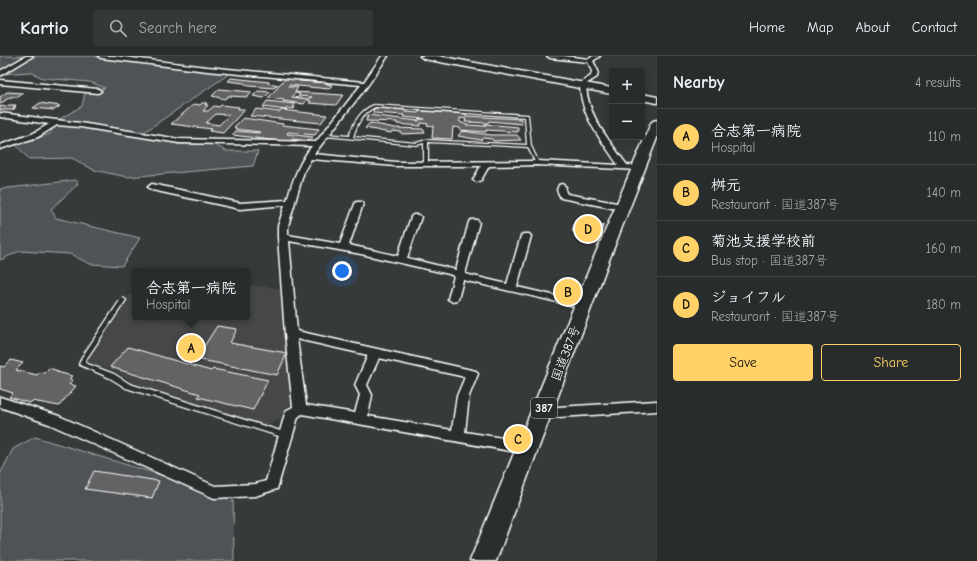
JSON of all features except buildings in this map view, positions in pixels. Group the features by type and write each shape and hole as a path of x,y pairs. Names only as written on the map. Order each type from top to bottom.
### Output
{"highway":[{"name":"国道387号","path":"483,561 622,207 631,167 657,123"}],"main road":[{"path":"424,56 609,90"},
{"path":"645,98 657,100"}],"street":[{"path":"0,74 30,56"},
{"path":"101,56 188,67 366,84"},
{"path":"300,409 290,334 283,226 300,171 308,156 366,84 385,56"},
{"path":"550,56 590,61 597,56"},
{"path":"590,61 595,71 594,76 585,81 582,95 591,117 631,167"},
{"path":"0,82 98,91"},
{"path":"0,115 56,123 80,124 179,140 317,144"},
{"path":"0,147 26,140 42,133 56,123"},
{"path":"308,156 396,164 426,165 537,163 631,167"},
{"path":"477,180 486,163"},
{"path":"152,187 240,206 291,202"},
{"path":"562,187 561,190 564,196 622,207"},
{"path":"344,246 359,204"},
{"path":"402,259 416,217"},
{"path":"453,299 474,222"},
{"path":"283,236 344,246 455,271 466,278 583,305"},
{"path":"511,289 526,236"},
{"path":"290,334 472,374 463,396 458,437"},
{"path":"360,420 366,395 361,385 375,353"},
{"path":"0,402 54,420 214,492 255,490 272,485 292,414 300,409 527,448"},
{"path":"542,413 657,406"}],"lane":[{"path":"350,138 355,123 368,108 374,106 527,116 529,146 537,163"},
{"path":"325,135 416,144 426,141 529,146"},
{"path":"426,141 426,165"},
{"path":"123,300 84,358 82,364 112,376 128,386 286,435"}],"shaded area":[{"path":"0,56 95,56 99,58 229,74 140,135 178,144 213,144 226,151 258,151 253,166 127,177 94,170 72,158 29,159 16,145 50,134 58,120 82,106 85,93 105,88 90,82 43,78 30,72 0,74"},
{"path":"76,180 78,184 51,209 56,218 140,238 122,266 90,264 70,254 20,251 0,260 0,189"},
{"path":"250,285 280,288 287,334 293,401 282,419 265,425 138,386 116,371 85,362 130,295 132,295 132,320 250,320"},
{"path":"35,437 233,497 234,561 0,561 0,474 13,449"}],"place":[{"name":"ジョイフル","path":"588,229"},
{"name":"桝元","path":"568,292"},
{"name":"合志第一病院","path":"191,348"},
{"name":"菊池支援学校前","path":"518,439"}]}
